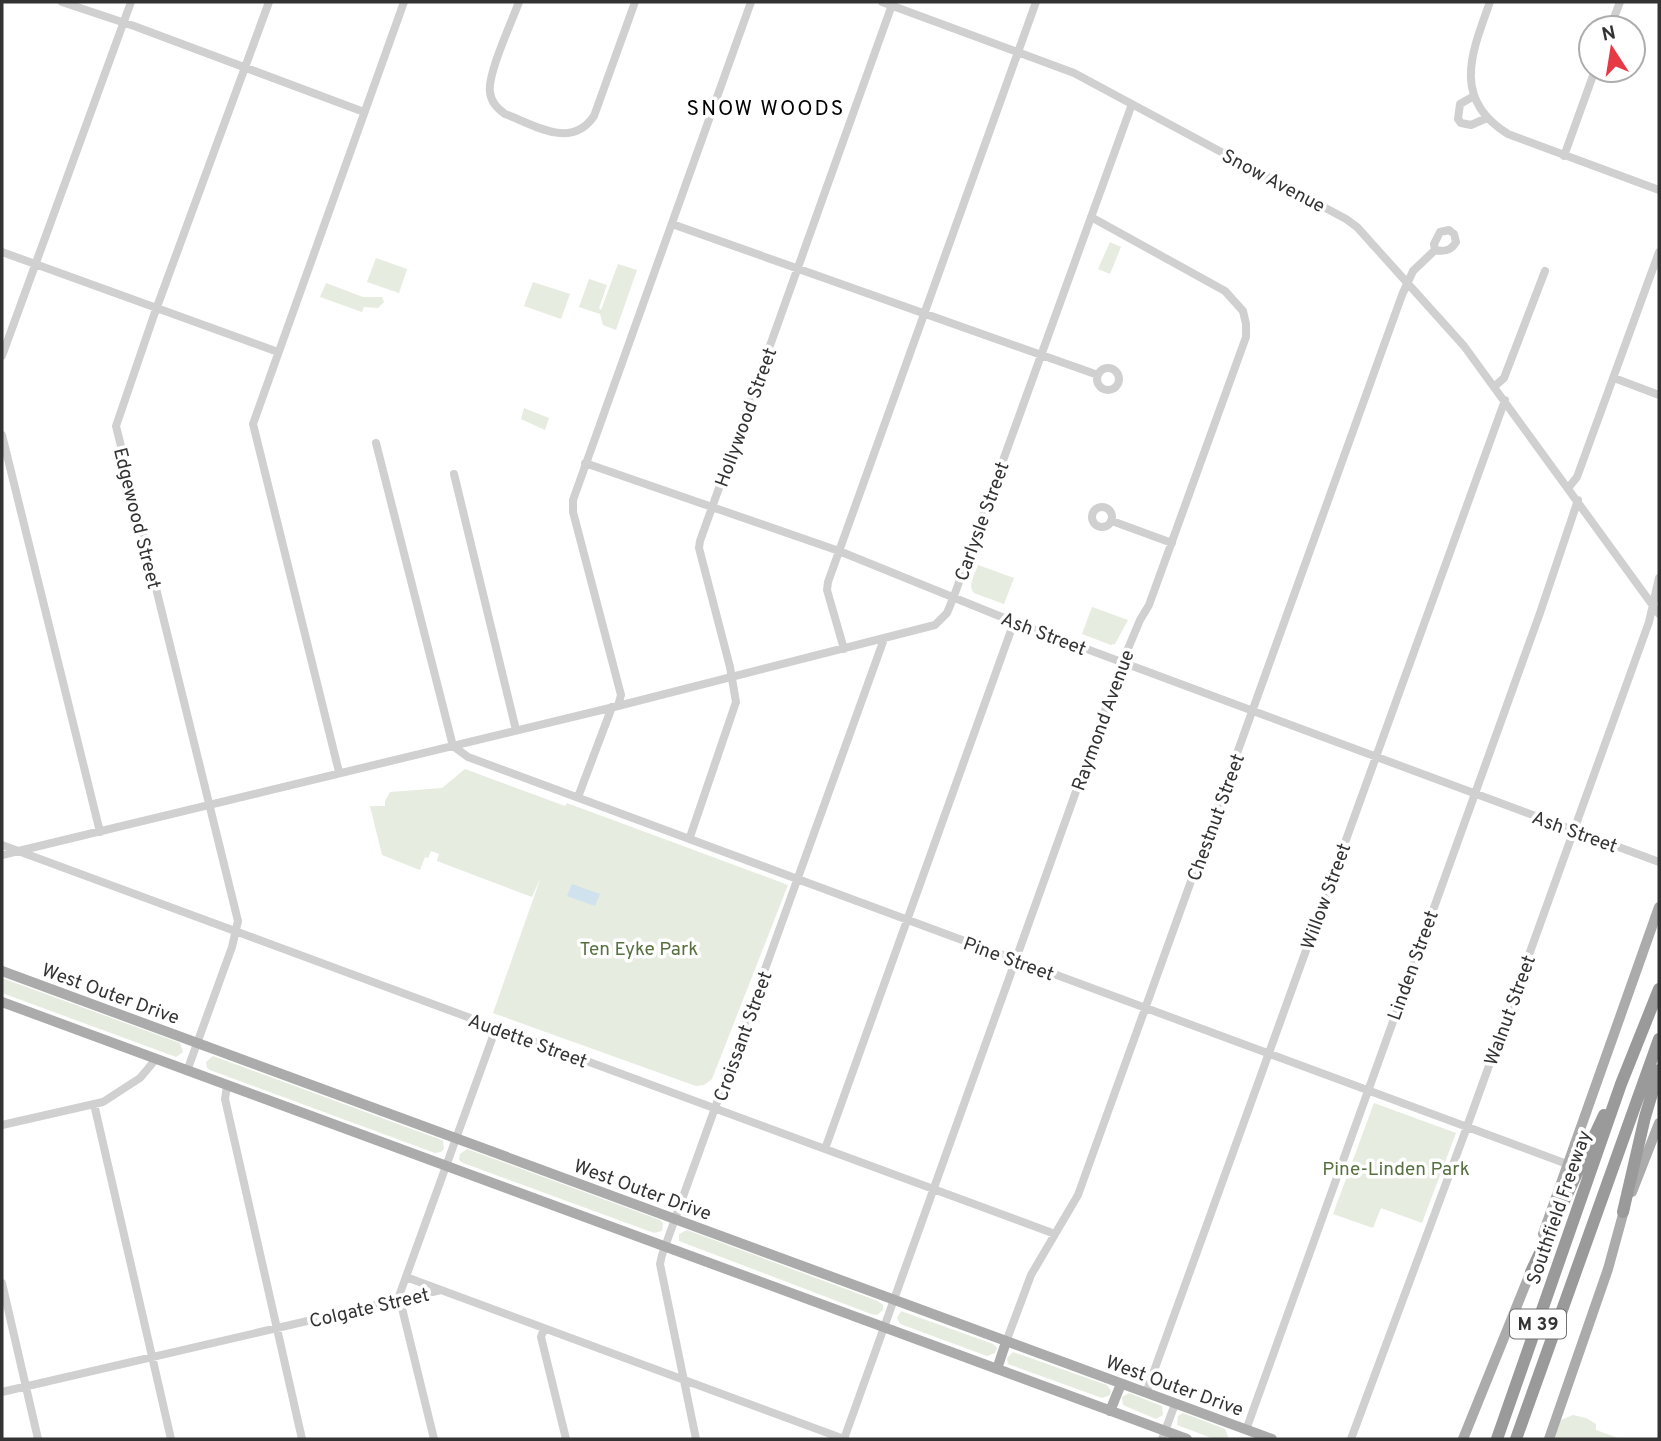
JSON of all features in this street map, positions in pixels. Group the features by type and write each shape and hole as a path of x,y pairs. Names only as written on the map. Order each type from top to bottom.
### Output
{"highway":[{"name":"Southfield Freeway","path":"1497,1439 1621,1084 1659,989"},
{"name":"Southfield Freeway","path":"1516,1439 1659,1039"},
{"path":"1623,1212 1644,1117 1659,1070"},
{"path":"1531,1272 1597,1127 1621,1084"}],"main road":[{"path":"1463,1439 1531,1272 1659,907"},
{"name":"West Outer Drive","path":"2,971 1272,1439"},
{"path":"2,1002 1110,1411 1163,1435 1187,1439"},
{"path":"1549,1439 1608,1269 1623,1212 1659,1123"},
{"path":"996,1369 1006,1342"},
{"path":"1110,1411 1122,1384"}],"street":[{"path":"62,2 364,112"},
{"path":"2,356 131,2"},
{"name":"Edgewood Street","path":"187,1071 236,930 236,912 116,426 269,2"},
{"path":"339,772 253,424 404,2"},
{"path":"519,2 491,79 490,96 497,108 505,114 566,134 580,130 594,116 635,2"},
{"path":"578,797 621,695 573,512 573,500 751,2"},
{"name":"Snow Avenue","path":"881,2 893,4 1074,73 1346,219 1364,235 1464,346 1578,500"},
{"path":"844,649 827,590 1036,2"},
{"path":"1490,2 1471,60 1474,96 1487,118 1507,134 1659,190"},
{"name":"Hollywood Street","path":"690,837 735,709 736,697 699,548 893,4"},
{"path":"1564,156 1590,84"},
{"path":"1474,96 1460,104 1458,119 1461,123 1471,125 1487,118"},
{"name":"Carlysle Street","path":"2,855 615,707 935,625 947,613 954,596 1132,104"},
{"name":"Raymond Avenue","path":"844,1439 1122,663 1149,605 1247,330 1245,317 1238,303 1225,291 1091,217"},
{"path":"672,224 1098,375"},
{"name":"Chestnut Street","path":"1006,1342 1031,1275 1078,1195 1407,284 1413,271 1435,250"},
{"path":"2,252 278,352"},
{"path":"1569,487 1577,477 1659,252"},
{"path":"1495,386 1504,377 1545,271"},
{"path":"1614,378 1659,395"},
{"name":"Willow Street","path":"1146,1393 1505,400"},
{"path":"2,435 100,832"},
{"path":"376,443 453,746"},
{"name":"Ash Street","path":"585,463 839,551 1122,663 1659,862"},
{"path":"454,474 516,730"},
{"path":"1578,500 1659,614"},
{"name":"Linden Street","path":"1246,1430 1540,613 1578,500"},
{"path":"1112,521 1172,543"},
{"name":"Walnut Street","path":"1351,1439 1649,622 1659,578"},
{"path":"825,1149 1014,622"},
{"name":"Croissant Street","path":"696,1439 660,1264 884,639"},
{"name":"Pine Street","path":"453,746 468,757 1567,1164"},
{"name":"Audette Street","path":"2,845 1055,1234"},
{"path":"434,1439 399,1296 496,1028"},
{"path":"2,1125 103,1102 140,1078 156,1059"},
{"path":"227,1086 225,1099 302,1439"},
{"path":"94,1104 171,1439"},
{"path":"406,1277 441,1290"},
{"path":"2,1283 38,1439"},
{"name":"Colgate Street","path":"2,1392 441,1290 844,1439"},
{"path":"544,1329 541,1337 566,1439"},
{"path":"1163,1435 1175,1404"}],"green space":[{"path":"1110,242 1121,247 1110,274 1098,269"},
{"path":"376,258 407,269 399,293 367,282"},
{"path":"618,264 637,270 616,330 603,325 600,314 579,307 589,279 607,285 599,308 601,310"},
{"path":"533,282 570,294 561,319 524,306"},
{"path":"326,283 363,297 382,297 384,302 378,308 364,307 362,312 320,297"},
{"path":"524,408 549,418 545,430 521,419"},
{"path":"978,565 1014,578 1004,604 972,590 971,583"},
{"path":"1092,607 1128,620 1115,644 1111,645 1082,634"},
{"name":"Ten Eyke Park","path":"465,769 565,806 567,803 788,885 712,1079 704,1085 696,1086 493,1013 541,877 532,897 437,861 439,854 431,851 428,858 425,857 420,870 382,855 370,806 385,806 390,792 442,788"},
{"path":"2,978 180,1043 183,1052 176,1057 2,993"},
{"path":"213,1056 439,1139 443,1141 444,1149 435,1153 210,1070 206,1062"},
{"name":"Pine-Linden Park","path":"1374,1103 1456,1133 1422,1223 1381,1208 1373,1228 1333,1214"},
{"path":"467,1149 660,1220 663,1223 662,1231 654,1233 463,1163 459,1160 460,1154"},
{"path":"687,1230 878,1301 883,1305 883,1310 877,1315 871,1314 679,1241 679,1234"},
{"path":"901,1311 993,1344 997,1348 995,1353 987,1356 900,1324 897,1318"},
{"path":"1013,1352 1107,1385 1111,1391 1110,1395 1102,1398 1008,1364 1007,1358"},
{"path":"1129,1393 1162,1406 1163,1415 1156,1419 1123,1405 1122,1397"},
{"path":"1183,1413 1225,1429 1227,1439 1214,1439 1177,1425 1178,1416"},
{"path":"1573,1415 1596,1424 1596,1430 1621,1439 1554,1439 1561,1420"}],"water":[{"path":"572,884 600,894 595,906 567,896"}],"district":[{"name":"SNOW WOODS","path":"766,108"}]}
